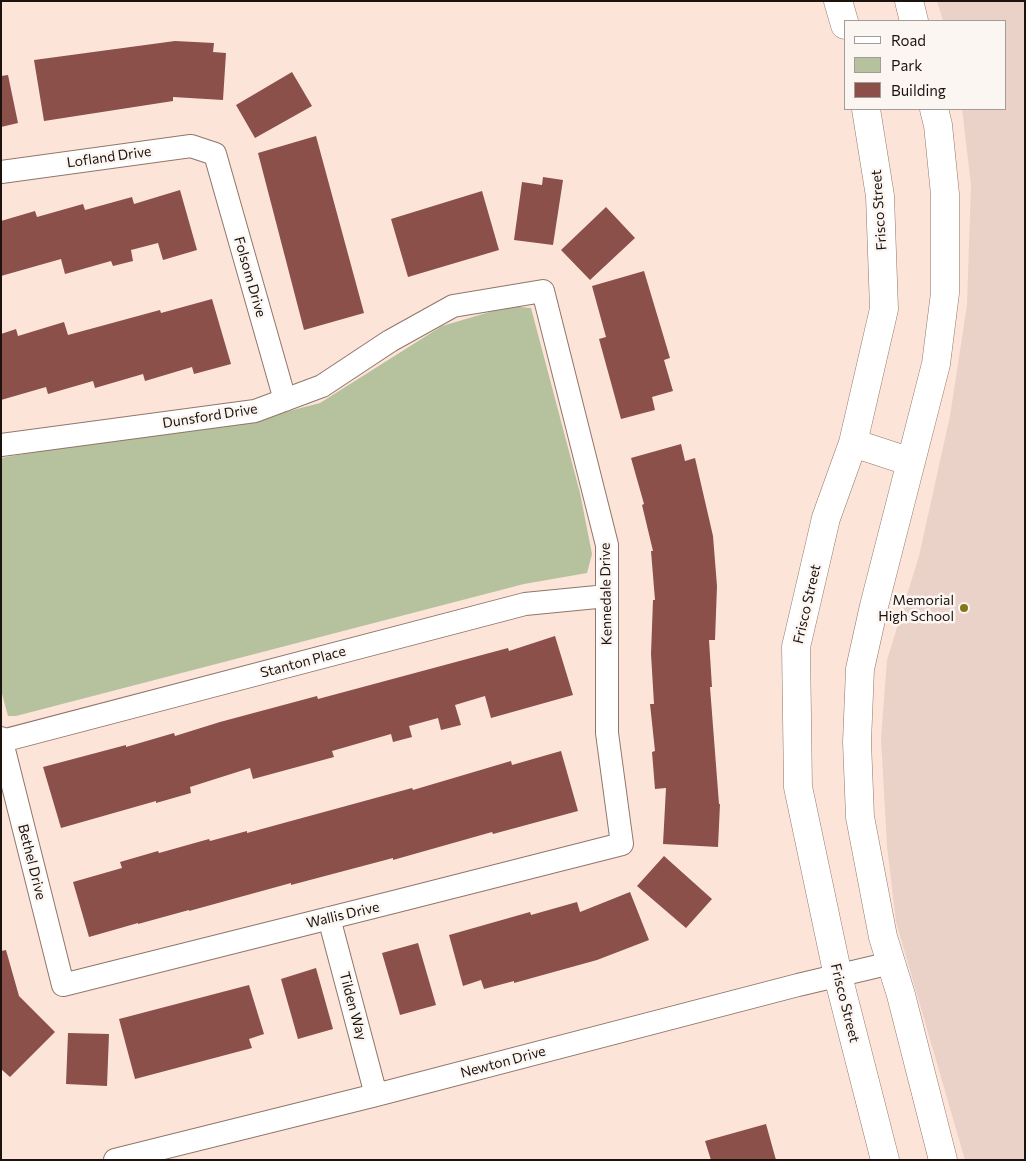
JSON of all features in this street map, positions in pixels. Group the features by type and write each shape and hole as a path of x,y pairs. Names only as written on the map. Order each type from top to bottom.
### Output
{"street":[{"path":"838,1 844,22"},
{"path":"909,1 914,20"},
{"name":"Frisco Street","path":"866,110 880,196 884,309 853,443 826,518 796,647 798,787 838,976 885,1160"},
{"path":"934,110 938,125 945,194 945,293 936,364 874,606 860,669 857,742 860,817 883,937 901,995 943,1160"},
{"name":"Lofland Drive","path":"1,172 191,146 215,154"},
{"name":"Folsom Drive","path":"215,154 285,400"},
{"name":"Dunsford Drive","path":"1,445 255,411 322,386 390,341 453,306 543,290"},
{"name":"Kennedale Drive","path":"543,290 607,545 607,733 622,844"},
{"path":"853,443 911,462"},
{"name":"Stanton Place","path":"2,740 525,604 607,596"},
{"name":"Bethel Drive","path":"2,740 63,985"},
{"name":"Wallis Drive","path":"63,985 420,897 622,844"},
{"name":"Tilden Way","path":"329,918 376,1095"},
{"name":"Newton Drive","path":"115,1160 376,1095 798,984 891,963"}],"shaded area":[{"name":"Memorial High School","path":"937,1 1025,1 1025,1160 965,1160 896,922 887,846 881,739 887,660 919,556 950,416 967,305 971,185 962,110 1006,110 1006,20 943,20"}],"green space":[{"path":"510,306 531,308 580,493 592,554 587,573 524,584 16,716 8,716 1,690 1,458 52,449 239,424 320,403 442,326"}],"building":[{"path":"175,41 214,43 213,52 226,53 223,100 173,97 173,101 44,121 34,60"},
{"path":"292,72 312,106 255,138 236,105"},
{"path":"8,75 18,123 1,127 1,76"},
{"path":"316,136 364,313 304,330 258,153"},
{"path":"543,177 563,180 553,245 514,240 522,182 542,185"},
{"path":"180,190 197,250 163,260 158,243 131,250 133,261 113,266 111,261 65,274 61,259 1,276 1,221 35,211 37,217 83,204 85,210 132,197 134,204"},
{"path":"482,191 499,250 408,277 391,219"},
{"path":"606,207 635,238 590,280 561,250"},
{"path":"644,271 670,358 664,360 673,391 652,397 655,410 621,419 599,339 606,337 592,286"},
{"path":"212,299 231,364 194,374 192,367 145,381 143,374 95,388 93,381 48,394 46,387 1,400 1,334 16,329 18,336 64,322 68,335 160,310 161,313"},
{"path":"681,444 685,461 695,458 713,536 717,586 715,640 709,640 712,687 710,687 720,804 718,847 663,844 666,788 655,789 652,752 655,751 650,704 654,704 651,654 653,600 655,600 651,551 653,551 642,505 644,504 631,458"},
{"path":"555,636 573,695 491,718 485,696 455,705 461,725 441,730 438,718 409,726 412,737 393,742 391,734 332,751 334,757 253,779 250,768 190,787 191,793 61,828 43,767 174,733 175,736 317,696 318,699 508,648 509,651"},
{"path":"561,751 578,811 493,834 492,832 393,860 393,858 291,885 291,883 89,937 73,882 122,868 120,862 209,839 210,841 247,831 247,833 412,788 413,790 511,761 512,765"},
{"path":"664,856 712,899 686,928 637,886"},
{"path":"630,892 649,940 597,960 514,983 514,981 484,989 481,980 463,986 449,935 530,912 531,915 577,902 580,912"},
{"path":"418,943 436,1005 400,1015 382,953"},
{"path":"6,950 19,996 55,1032 10,1077 1,1069 1,951"},
{"path":"316,968 333,1029 298,1039 281,979"},
{"path":"249,985 264,1034 249,1039 252,1048 135,1079 119,1019"},
{"path":"68,1033 109,1034 107,1086 66,1084"},
{"path":"766,1124 776,1160 711,1160 705,1141"}],"place":[{"name":"Memorial High School","path":"964,608"}]}
